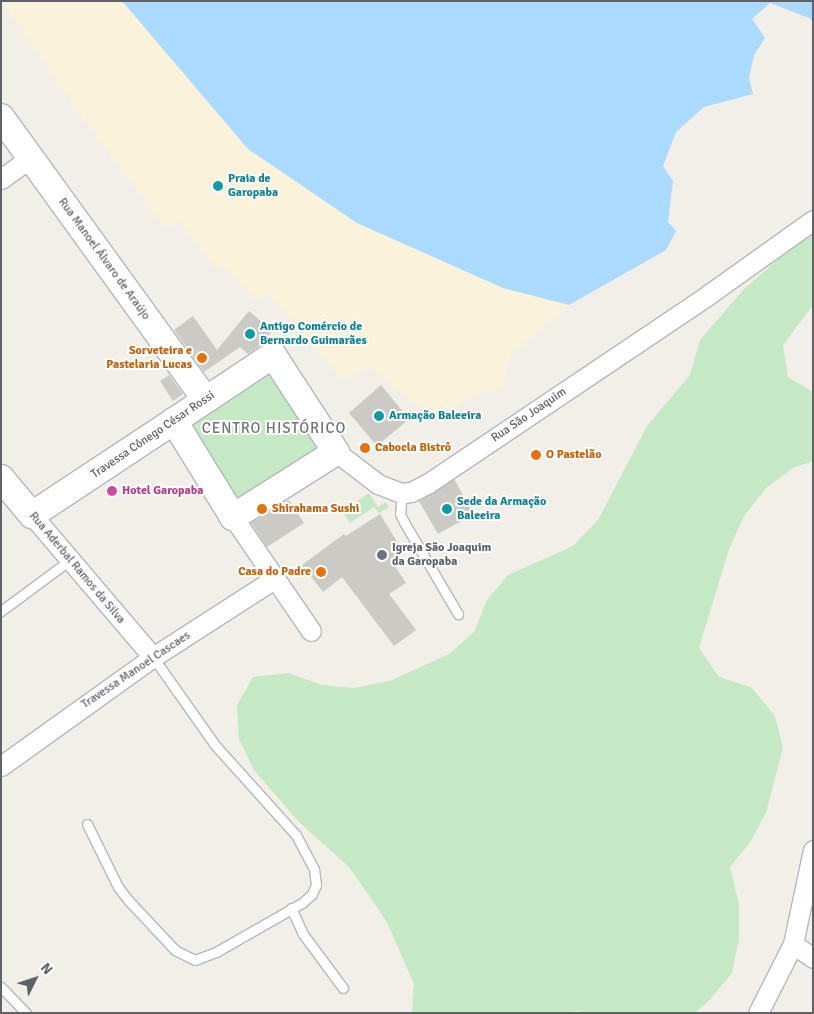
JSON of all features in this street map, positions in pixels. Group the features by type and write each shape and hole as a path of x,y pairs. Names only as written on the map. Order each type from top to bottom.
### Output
{"street":[{"name":"Rua Manoel Álvaro de Araújo","path":"1,117 206,400"},
{"path":"1,179 30,158"},
{"name":"Rua São Joaquim","path":"402,493 410,492 427,484 708,295 813,220"},
{"name":"Travessa Cônego César Rossi","path":"32,515 273,355 336,452"},
{"path":"174,421 233,517 311,632"},
{"path":"233,517 336,452 378,484 402,493"},
{"name":"Rua Aderbal Ramos da Silva","path":"1,478 153,657"},
{"name":"Travessa Manoel Cascaes","path":"1,766 153,657 274,579"},
{"path":"758,1013 793,944 813,850"},
{"path":"793,944 813,958"}],"lane":[{"path":"402,493 400,514 458,614"},
{"path":"1,611 70,560"},
{"path":"86,824 118,887 175,950 195,960 216,952 307,899 316,885 314,870 295,834 197,721 153,657"},
{"path":"291,908 303,934 343,988"},
{"path":"1,987 26,1013"}],"green space":[{"path":"813,235 813,305 783,345 788,377 813,392 813,461 793,468 767,487 744,516 729,549 699,648 719,677 751,687 775,716 783,748 766,813 750,842 730,867 739,904 739,938 732,973 707,1003 694,1013 583,1013 578,1011 565,1013 412,1013 414,984 387,922 350,868 298,821 254,770 239,739 237,705 253,677 288,673 322,685 354,688 390,681 449,654 474,632 487,600 508,575 573,546 598,520 647,426 690,375 700,340 743,290 792,247"},
{"path":"268,367 323,450 235,505 182,421"},
{"path":"369,493 378,507 386,502 389,507 379,513 374,507 350,523 342,511"}],"sand":[{"name":"Praia de Garopaba","path":"2,1 122,1 248,149 357,223 503,288 569,305 510,356 503,387 484,392 447,410 425,412 369,366 342,380 270,294 256,301 224,264 216,269 180,222 165,227 85,121"}],"water":[{"path":"122,1 813,1 813,22 809,18 770,3 752,19 765,38 754,55 749,78 753,94 704,107 676,132 663,166 673,181 668,222 676,231 666,250 569,305 503,288 357,223 248,149"}],"building":[{"path":"249,311 272,331 261,345 248,354 240,347 204,372 174,330 193,316 217,350"},
{"path":"169,375 183,394 173,401 160,381"},
{"name":"Armação Baleeira","path":"381,385 409,419 377,446 349,413"},
{"name":"Sede da Armação Baleeira","path":"454,479 474,514 438,534 419,501"},
{"path":"289,500 304,523 267,547 251,523"},
{"path":"380,514 403,551 390,559 406,583 389,594 416,630 394,646 342,577 323,592 302,565 344,534 346,536"}],"place":[{"name":"Praia de Garopaba","path":"218,186"},
{"name":"Antigo Comércio de Bernardo Guimarães","path":"250,334"},
{"name":"Sorveteira e Pastelaria Lucas","path":"202,358"},
{"name":"Armação Baleeira","path":"379,416"},
{"name":"Cabocla Bistrô","path":"365,448"},
{"name":"O Pastelão","path":"536,455"},
{"name":"Hotel Garopaba","path":"112,491"},
{"name":"Shirahama Sushi","path":"262,509"},
{"name":"Sede da Armação Baleeira","path":"447,509"},
{"name":"Igreja São Joaquim da Garopaba","path":"382,555"},
{"name":"Casa do Padre","path":"321,572"}],"district":[{"name":"CENTRO HISTÓRICO","path":"274,429"}]}
